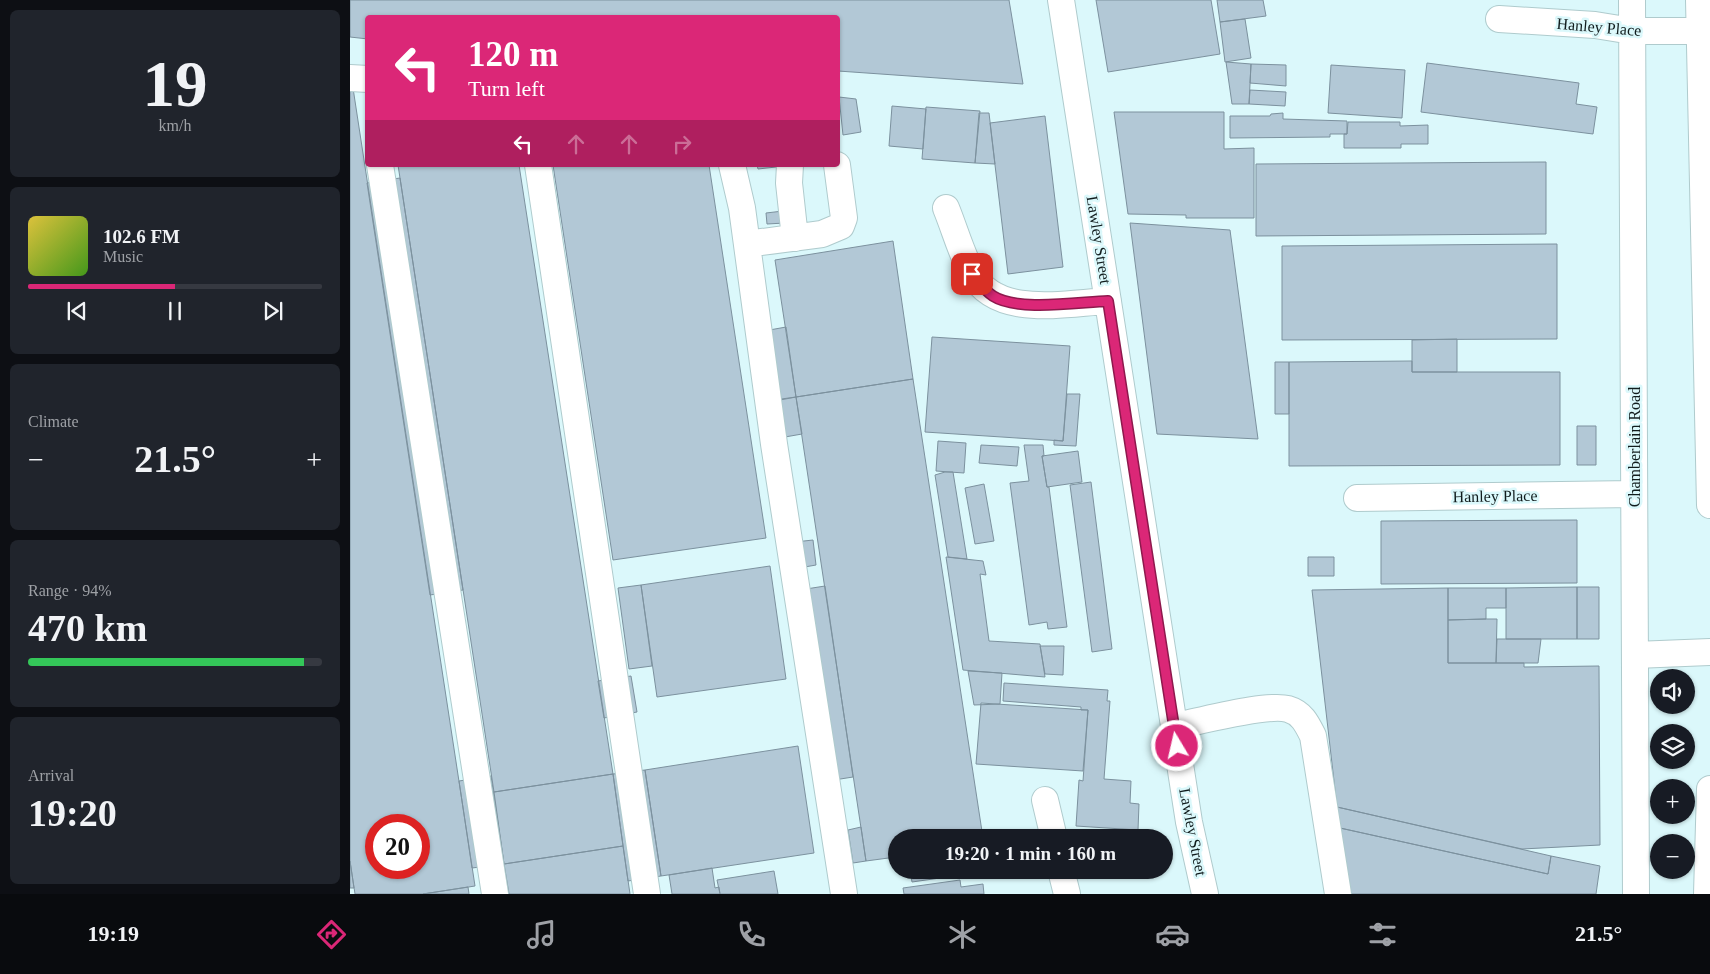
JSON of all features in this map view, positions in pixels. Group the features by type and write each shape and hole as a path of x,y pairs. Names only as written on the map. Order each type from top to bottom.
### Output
{"street":[{"name":"Lawley Street","path":"1061,0 1189,822 1205,894"},
{"name":"Chamberlain Road","path":"1632,0 1636,894"},
{"path":"1699,0 1710,505"},
{"name":"Hanley Place","path":"1499,19 1595,26 1632,31 1700,31"},
{"path":"350,78 365,80"},
{"path":"380,167 495,894"},
{"path":"538,167 647,894"},
{"path":"733,167 738,186 794,578 844,894"},
{"path":"790,167 789,183 795,238"},
{"path":"746,244 822,234 841,226 844,218 837,167"},
{"path":"946,208 972,274 995,298 1030,304 1108,301"},
{"name":"Hanley Place","path":"1357,498 1634,494"},
{"path":"1635,655 1710,652"},
{"path":"1174,726 1271,707 1289,709 1305,719 1312,736 1338,894"},
{"path":"1708,894 1710,789"},
{"path":"1044,800 1052,829"},
{"path":"1064,879 1067,894"}],"building":[{"path":"350,0 1009,0 1023,84 840,71 840,15 365,15 365,39 350,37"},
{"path":"1096,0 1211,0 1220,54 1108,72"},
{"path":"1217,0 1263,0 1266,16 1220,22"},
{"path":"1245,19 1251,58 1225,62 1220,22"},
{"path":"1226,62 1251,64 1249,104 1232,104"},
{"path":"1427,63 1579,83 1576,104 1597,107 1593,134 1421,112"},
{"path":"1251,64 1286,65 1286,86 1250,83"},
{"path":"1331,65 1405,70 1402,118 1328,113"},
{"path":"350,88 353,88 475,886 423,894 355,894 350,861"},
{"path":"1250,90 1286,92 1285,106 1249,104"},
{"path":"840,97 856,99 861,132 843,135"},
{"path":"892,106 926,109 923,149 889,146"},
{"path":"926,107 980,111 975,163 922,159"},
{"path":"1114,112 1224,112 1224,149 1254,148 1254,218 1186,218 1186,215 1128,214"},
{"path":"979,113 989,113 995,164 975,163"},
{"path":"1283,113 1283,119 1347,121 1347,134 1330,134 1330,137 1230,138 1230,116 1270,116 1271,114"},
{"path":"1045,116 1063,267 1008,274 990,123"},
{"path":"1348,122 1400,122 1400,126 1428,125 1428,144 1401,144 1401,148 1344,148 1344,134 1347,134"},
{"path":"1546,162 1546,234 1256,236 1256,164"},
{"path":"398,167 519,167 613,774 494,792"},
{"path":"553,167 709,167 766,538 613,560"},
{"path":"758,167 776,167 758,169"},
{"path":"400,178 463,590 430,595 367,183"},
{"path":"783,211 785,223 767,224 766,213"},
{"path":"1130,223 1230,230 1258,439 1157,434"},
{"path":"893,241 913,379 796,397 775,260"},
{"path":"1557,244 1557,339 1282,340 1282,246"},
{"path":"786,327 796,397 774,400 764,331"},
{"path":"932,337 1070,346 1063,441 925,432"},
{"path":"1457,339 1457,372 1412,372 1412,340"},
{"path":"1412,361 1412,372 1560,372 1560,465 1289,466 1289,362"},
{"path":"1275,362 1289,362 1289,414 1275,414"},
{"path":"913,379 982,829 888,829 888,858 866,861 796,397"},
{"path":"1067,394 1080,394 1076,446 1054,445 1054,440 1063,441"},
{"path":"796,397 802,434 785,437 780,400"},
{"path":"1577,426 1596,426 1596,465 1577,465"},
{"path":"938,441 966,443 964,473 936,471"},
{"path":"981,445 1019,447 1017,466 979,463"},
{"path":"1024,445 1043,445 1044,456 1042,456 1047,487 1049,487 1067,627 1048,629 1047,622 1029,625 1010,483 1029,481"},
{"path":"1078,451 1082,482 1047,487 1042,456"},
{"path":"953,472 967,559 948,557 935,475"},
{"path":"1091,482 1112,649 1092,652 1070,485"},
{"path":"984,484 994,541 975,544 965,488"},
{"path":"1577,520 1577,583 1381,584 1381,521"},
{"path":"813,540 816,565 799,568 795,542"},
{"path":"946,557 983,561 986,575 980,574 989,641 1040,644 1045,677 963,670"},
{"path":"1308,557 1334,557 1334,576 1308,576"},
{"path":"770,566 786,679 657,697 641,585"},
{"path":"641,585 652,666 629,669 618,588"},
{"path":"825,586 853,777 834,780 806,589"},
{"path":"1577,587 1599,587 1599,639 1577,639"},
{"path":"1577,587 1577,639 1506,639 1506,588"},
{"path":"1448,588 1506,588 1506,608 1486,608 1486,619 1448,620"},
{"path":"1448,588 1448,663 1524,663 1524,667 1599,666 1600,845 1522,849 1337,807 1312,590"},
{"path":"1497,619 1496,663 1448,663 1448,620"},
{"path":"1497,639 1541,639 1538,663 1496,663"},
{"path":"1040,646 1064,646 1063,675 1045,674"},
{"path":"968,671 1002,673 1000,704 974,705"},
{"path":"631,676 637,712 604,718 598,681"},
{"path":"1004,683 1108,690 1107,701 1110,701 1104,779 1131,781 1130,803 1139,804 1138,829 1076,826 1079,780 1083,781 1088,710 1081,710 1081,707 1003,701"},
{"path":"981,703 1088,710 1083,771 976,764"},
{"path":"798,746 814,853 661,876 645,770"},
{"path":"645,770 661,876 628,881 613,774"},
{"path":"613,774 623,846 504,864 494,792"},
{"path":"491,776 504,864 472,868 459,781"},
{"path":"1337,807 1551,856 1548,874 1340,828"},
{"path":"861,827 866,861 853,863 848,830"},
{"path":"1340,828 1548,874 1551,856 1600,866 1596,894 1350,894"},
{"path":"623,846 630,894 509,894 504,864"},
{"path":"350,861 354,888 350,888"},
{"path":"712,868 715,888 719,887 720,894 672,894 669,875"},
{"path":"774,871 778,894 720,894 717,880"},
{"path":"912,879 933,879 912,882"},
{"path":"960,880 961,887 983,884 984,894 904,894 903,888"},
{"path":"468,887 469,894 423,894"}],"route":[{"path":"972,274 995,298 1009,302 1030,304 1108,301 1177,746"}]}
